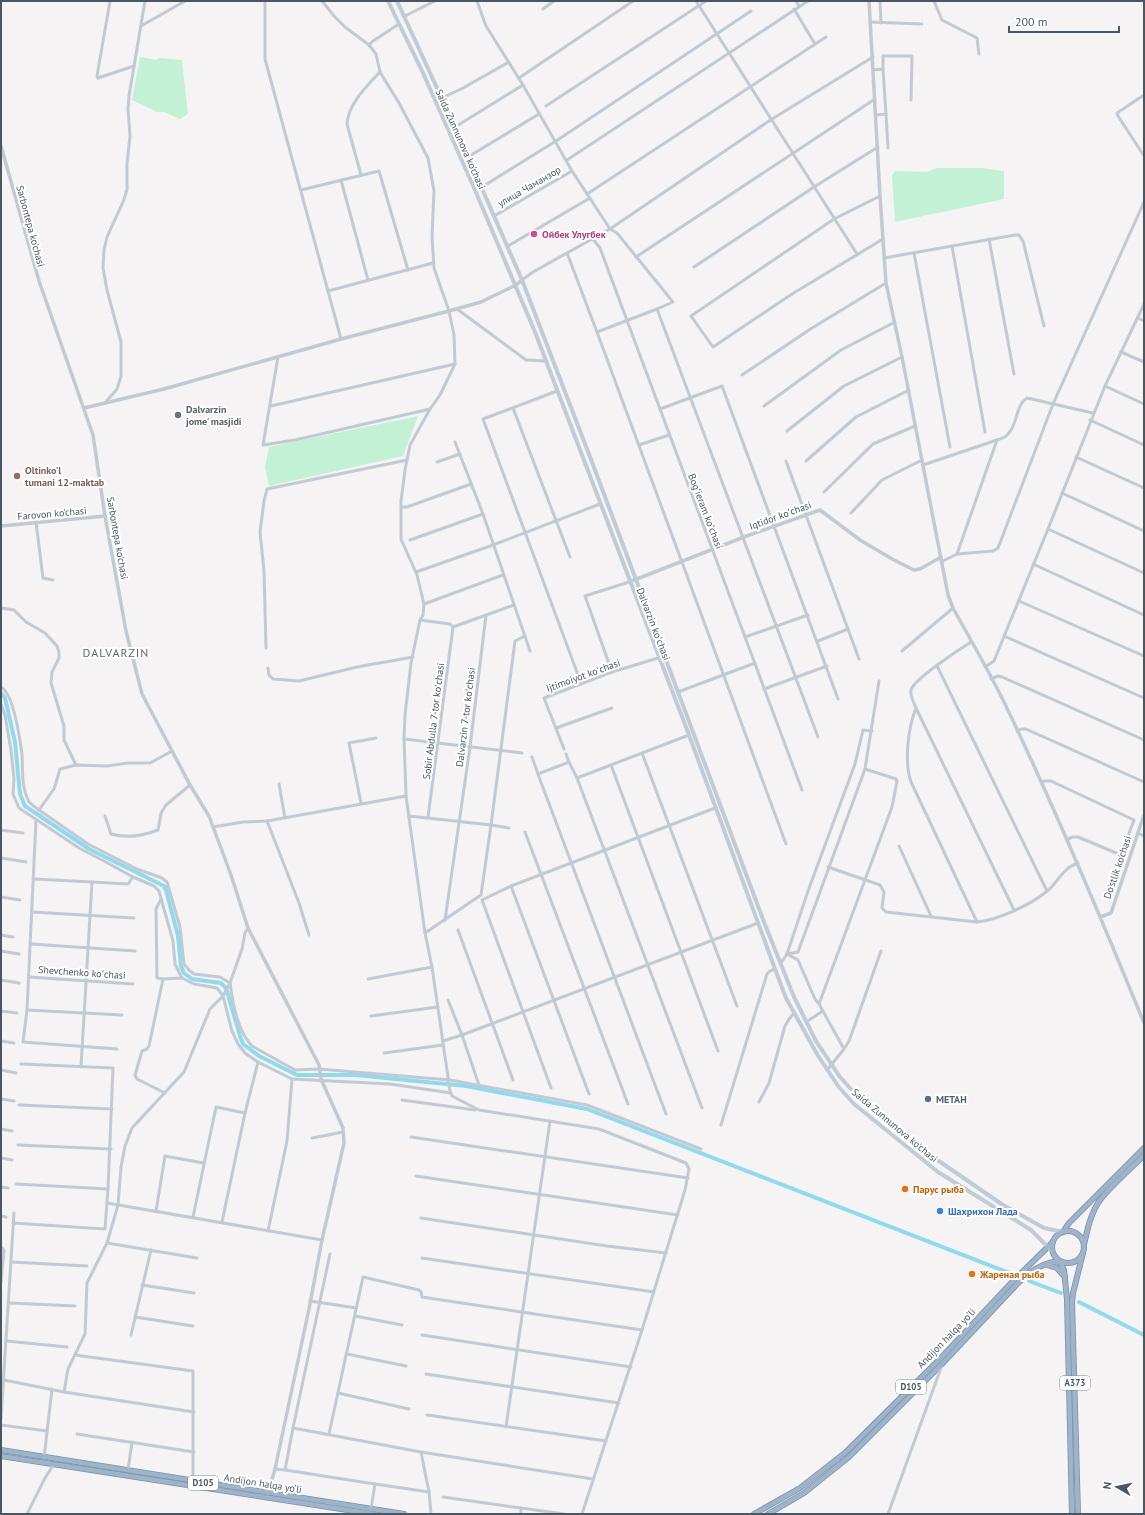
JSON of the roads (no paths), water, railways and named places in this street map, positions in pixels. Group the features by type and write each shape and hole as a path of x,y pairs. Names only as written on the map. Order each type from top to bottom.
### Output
{"highway":[{"path":"1052,1250 1053,1242 1056,1237 1063,1232 1069,1223 1144,1148"},
{"name":"A373","path":"1078,1514 1072,1302 1073,1293 1092,1214 1098,1203 1144,1155"},
{"path":"1063,1232 1075,1232 1083,1240 1084,1245"},
{"name":"Andijon halqa yo‘li","path":"768,1514 804,1493 834,1470 864,1443 1013,1281 1053,1242"},
{"name":"A373","path":"1052,1250 1064,1270 1068,1310 1072,1514"},
{"path":"1059,1261 1064,1263 1074,1263 1079,1260 1083,1253"},
{"name":"Andijon halqa yo‘li","path":"754,1514 800,1488 832,1465 860,1439 903,1394 940,1362 1029,1273 1043,1265 1059,1261"},
{"path":"1043,1265 1050,1265 1057,1268 1065,1278"},
{"name":"Andijon halqa yo‘li","path":"1,1450 404,1514"},
{"name":"Andijon halqa yo‘li","path":"1,1456 373,1514"}],"main road":[{"name":"Saida Zunnunova ko'chasi","path":"388,1 423,73 516,285"},
{"name":"Saida Zunnunova ko'chasi","path":"397,1 482,187 522,280"},
{"name":"Dalvarzin koʻchasi","path":"522,280 781,963"},
{"name":"Dalvarzin koʻchasi","path":"516,285 614,537 658,658 689,735 775,969"},
{"path":"614,537 619,535"},
{"path":"692,746 698,743"},
{"name":"Saida Zunnunova ko'chasi","path":"781,963 794,997 816,1041 844,1081 859,1098 917,1146 951,1170 1033,1223 1044,1228 1063,1232"},
{"name":"Saida Zunnunova ko'chasi","path":"775,969 794,1013 817,1054 838,1086 858,1107 938,1172 1031,1230 1052,1250"},
{"path":"788,1000 794,997"},
{"path":"838,1086 844,1081"}],"street":[{"path":"110,1 97,76 98,78 134,66"},
{"path":"105,403 117,389 121,376 121,342 107,290 104,268 104,250 107,237 123,202 126,190 130,136 128,109 145,1"},
{"path":"141,26 185,1"},
{"path":"265,1 265,59 341,339"},
{"path":"322,1 345,27 369,45 376,54 380,72 399,103 428,158 434,191 432,237 433,263 449,312 454,335 455,364 440,395 430,409 410,445 401,507 401,540 416,572 424,604 423,615 420,620 413,657 406,708 404,739 406,796 425,933 432,967 451,1092 452,1096 479,1110"},
{"path":"405,16 435,1"},
{"path":"476,1 486,26 519,78 572,171 587,194 610,229 617,233 673,302 597,332"},
{"path":"543,9 554,1"},
{"path":"519,78 633,1"},
{"path":"696,1 716,35 751,86 857,254"},
{"path":"546,106 706,1"},
{"path":"796,1 799,6"},
{"path":"567,160 730,54 794,9 808,1"},
{"path":"869,1 886,283 909,390 948,595 953,608 971,642 992,678 1042,782 1068,839 1144,1023"},
{"path":"880,1 881,23"},
{"path":"934,1 942,20 977,38 979,54"},
{"path":"794,9 815,44"},
{"path":"482,187 556,141 751,12"},
{"path":"870,22 922,24"},
{"path":"369,45 399,24"},
{"path":"587,194 826,37"},
{"path":"888,148 883,56 912,56 911,100"},
{"path":"84,408 164,389 341,339 449,312 481,302 516,285 533,272 610,229 772,119 872,57"},
{"path":"442,98 509,62"},
{"path":"873,70 883,69"},
{"path":"361,175 347,124 347,118 349,111 362,92 380,72"},
{"path":"455,127 523,85"},
{"path":"1144,95 1117,114 1144,156"},
{"path":"636,256 875,99"},
{"path":"468,157 539,114"},
{"path":"876,115 886,114"},
{"name":"Sarbontepa ko'chasi","path":"1,146 38,281 93,435 105,516 126,631 142,694 190,785 209,816 231,875 248,928 319,1066 321,1080 343,1132"},
{"path":"694,267 814,187 878,147"},
{"path":"301,190 379,171 408,270"},
{"name":"улица Чаманзор","path":"494,216 572,171"},
{"path":"341,180 368,280"},
{"path":"880,196 834,219 691,316 713,347 792,294 857,254 883,240"},
{"path":"508,246 590,198"},
{"path":"942,562 957,554 993,551 998,548 1053,404 1144,202"},
{"path":"884,258 1019,235 1023,241 1044,326"},
{"name":"Bogʻieram koʻchasi","path":"592,238 600,248 802,790"},
{"path":"989,239 1014,374"},
{"path":"952,246 985,432"},
{"path":"567,253 786,844"},
{"path":"914,253 950,446"},
{"path":"328,291 433,263"},
{"path":"742,375 812,328 886,283"},
{"path":"985,667 994,661 1048,529 1090,420 1144,304"},
{"path":"457,309 526,360 546,361"},
{"path":"657,309 744,537 818,738"},
{"path":"1138,318 1144,321"},
{"path":"764,406 841,350 894,322"},
{"path":"1121,352 1144,362"},
{"path":"278,358 271,406 263,445 265,446 430,409"},
{"path":"787,431 844,386 902,358"},
{"path":"271,406 455,364"},
{"path":"660,410 722,386 818,641 838,699"},
{"path":"1105,386 1144,404"},
{"path":"806,461 856,417 909,390"},
{"path":"557,391 482,419 581,683"},
{"path":"923,465 1008,435 1014,426 1022,401 1027,398 1093,413"},
{"path":"513,408 570,557"},
{"path":"1090,420 1144,445"},
{"path":"824,492 873,444 915,426"},
{"path":"639,445 670,435"},
{"path":"957,554 997,440"},
{"path":"455,442 483,514 530,651"},
{"path":"437,462 460,454"},
{"path":"1076,457 1144,488"},
{"path":"266,648 264,571 260,532 267,489 407,460"},
{"path":"851,513 882,480 922,460"},
{"path":"786,461 859,659"},
{"path":"401,507 407,507 471,484"},
{"path":"1062,493 1144,531"},
{"path":"416,572 493,545 600,504"},
{"name":"Iqtidor koʻchasi","path":"630,582 712,549 818,510 822,510 835,522 860,540 914,570 920,569 940,557"},
{"path":"410,540 483,514"},
{"name":"Farovon ko'chasi","path":"1,526 105,516"},
{"path":"36,522 43,578 53,580"},
{"path":"1048,529 1144,573"},
{"path":"1033,564 1144,615"},
{"path":"424,604 503,575"},
{"path":"612,672 585,596 630,582"},
{"path":"1019,601 1144,656"},
{"path":"420,620 450,624 453,627 514,605"},
{"path":"1,608 14,610 26,622 46,633 57,646 59,658 52,672 51,683 64,726 64,740 76,765"},
{"path":"902,651 953,608"},
{"name":"Dalvarzin 7-tor koʻchasi","path":"445,920 470,747 486,615"},
{"path":"745,637 808,615"},
{"name":"Sobir Abdulla 7-tor koʻchasi","path":"428,818 453,627"},
{"path":"818,641 848,629"},
{"path":"425,933 480,895 491,825 515,641 525,636"},
{"path":"1004,636 1144,698"},
{"path":"971,642 937,666 914,685 911,690 912,699 1014,910"},
{"path":"268,668 269,675 273,679 299,680 413,657"},
{"name":"Ijtimoiyot koʻchasi","path":"564,750 544,698 612,672 658,658"},
{"path":"678,692 755,664"},
{"path":"764,689 827,666"},
{"path":"937,666 1047,892"},
{"path":"992,678 998,676 1002,677 1144,740"},
{"path":"787,954 798,952 865,769 879,681"},
{"path":"1,688 4,689 9,695 16,723 22,754 23,787 28,801 88,844 137,869 162,878 167,882 180,927 184,964 188,970 194,974 220,977 230,984 242,1032 252,1046 295,1070 319,1070 450,1081 587,1105 702,1149"},
{"path":"1,704 5,714 11,750 14,779 13,794 19,808 79,848 133,877 154,886 159,891 173,941 175,964 182,978"},
{"path":"556,728 612,708"},
{"path":"916,708 910,740 907,772 977,922"},
{"path":"1017,731 1026,729 1144,782"},
{"path":"781,963 787,954 808,891 855,764 863,730 872,731"},
{"path":"577,778 689,735"},
{"path":"361,803 349,743 376,738"},
{"path":"404,739 522,753"},
{"path":"39,810 54,789 60,769 76,765 107,766 128,763 150,763 172,751"},
{"path":"642,753 737,1006"},
{"path":"566,754 577,778 702,1108"},
{"path":"532,757 616,977 666,1114"},
{"path":"538,774 569,762"},
{"path":"611,765 718,1051"},
{"path":"819,1004 892,807 897,781 893,777 865,769"},
{"path":"1042,782 1044,780 1051,781 1134,820 1121,855 1078,837 1068,839"},
{"path":"278,784 285,818"},
{"path":"106,816 111,834 118,836 148,834 158,830 161,813 166,805 190,785"},
{"path":"213,827 243,822 267,821 406,796"},
{"path":"551,1088 482,900 511,886 715,808"},
{"name":"Do'stlik ko'chasi","path":"1100,917 1111,913 1144,815"},
{"path":"409,816 509,828"},
{"path":"36,820 27,1010 22,1042 117,1048"},
{"path":"267,821 299,903 309,935"},
{"path":"1,830 23,833"},
{"path":"525,832 628,1104"},
{"path":"1138,833 1144,836"},
{"path":"899,846 931,916"},
{"path":"1,858 26,862"},
{"path":"828,867 880,885 884,892 882,908 886,912 977,922 987,921 1014,910 1047,892 1066,870 1078,863"},
{"path":"34,879 128,884 133,877"},
{"path":"81,1067 92,882"},
{"path":"511,886 589,1094"},
{"path":"1,897 20,900"},
{"path":"161,899 156,909 157,978 182,978 194,984 217,988 223,996 232,1031 238,1044 245,1053 258,1062 292,1079 390,1084 451,1092"},
{"path":"32,912 134,918"},
{"path":"384,1053 443,1043 758,923"},
{"path":"64,1392 68,1369 85,1334 87,1283 107,1242 118,1205 121,1167 132,1128 184,1072 210,1009 223,996 230,984 242,949 245,933 248,928"},
{"path":"458,930 513,1080"},
{"path":"1,935 13,937"},
{"path":"31,944 135,951"},
{"path":"1,951 19,954"},
{"path":"828,1069 849,1041 881,951"},
{"path":"787,954 798,960 815,999 844,1049"},
{"path":"368,978 432,967"},
{"path":"721,1125 767,974 775,969"},
{"name":"Shevchenko koʻchasi","path":"29,977 133,984"},
{"path":"163,979 149,1046 147,1049 142,1051 135,1075 137,1079 165,1093"},
{"path":"1,980 19,983"},
{"path":"448,1000 462,1036 478,1085"},
{"path":"370,1016 438,1007"},
{"path":"27,1010 122,1016"},
{"path":"1,1011 17,1013"},
{"path":"806,1022 823,1011"},
{"path":"759,1102 769,1083 785,1026 794,1013"},
{"path":"1,1041 14,1043"},
{"path":"222,1222 258,1062"},
{"path":"13,1223 106,1229 111,1149 113,1068 21,1064"},
{"path":"1,1070 16,1073"},
{"path":"268,1231 287,1141 292,1079"},
{"path":"1,1099 14,1101"},
{"path":"402,1100 479,1110 599,1129 686,1164 689,1169 678,1215 631,1366 582,1514"},
{"path":"19,1105 112,1109"},
{"path":"192,1217 216,1107 246,1112"},
{"path":"506,1426 550,1121"},
{"path":"1,1129 12,1131"},
{"path":"266,1498 275,1469 322,1240 342,1153 343,1132 312,1138"},
{"path":"411,1137 688,1178"},
{"path":"18,1145 111,1149"},
{"path":"156,1211 165,1156 204,1163"},
{"path":"1,1158 12,1160"},
{"path":"416,1176 678,1215"},
{"path":"16,1184 108,1189"},
{"path":"1,1187 8,1188"},
{"path":"107,1203 322,1240"},
{"path":"1,1418 14,1213"},
{"path":"1,1216 6,1217"},
{"path":"421,1218 666,1253"},
{"path":"107,1242 197,1258"},
{"path":"1,1246 4,1250 1,1282"},
{"path":"131,1335 151,1250"},
{"path":"285,1470 330,1254"},
{"path":"422,1258 654,1292"},
{"path":"11,1262 87,1266"},
{"path":"330,1434 363,1278 419,1290 422,1296 642,1330"},
{"path":"142,1285 194,1293"},
{"path":"310,1301 356,1308"},
{"path":"9,1303 75,1306"},
{"path":"355,1316 402,1325"},
{"path":"135,1317 193,1326"},
{"path":"422,1335 631,1366"},
{"path":"6,1341 67,1347"},
{"path":"347,1354 406,1366"},
{"path":"75,1355 193,1371 193,1481"},
{"path":"888,1514 940,1362"},
{"path":"426,1374 619,1403"},
{"path":"4,1380 64,1392 194,1412"},
{"path":"44,1458 52,1389"},
{"path":"338,1393 409,1409"},
{"path":"427,1415 606,1441"},
{"path":"1,1424 47,1431"},
{"path":"293,1428 421,1452 593,1479"},
{"path":"77,1434 194,1452"},
{"path":"128,1471 132,1442"},
{"path":"421,1452 429,1492 431,1514"},
{"path":"27,1514 45,1478 54,1464"},
{"path":"275,1469 429,1492"},
{"path":"371,1509 375,1484"},
{"path":"443,1497 564,1514"},
{"path":"521,1508 521,1514"}],"waterway":[{"path":"1,693 5,698 15,742 20,794 25,806 89,849 164,886 178,936 181,966 184,973 192,979 221,983 226,988 243,1044 259,1056 297,1075 356,1075 466,1086 587,1109 1012,1274"},
{"path":"1029,1281 1061,1293"},
{"path":"1079,1302 1144,1335"}],"place":[{"name":"Ойбек Улугбек","path":"534,234"},
{"name":"Dalvarzin jome' masjidi","path":"178,415"},
{"name":"Oltinko'l tumani 12-maktab","path":"17,476"},
{"name":"МЕТАН","path":"928,1099"},
{"name":"Парус рыба","path":"905,1189"},
{"name":"Шахрихон Лада","path":"940,1211"},
{"name":"Жареная рыба","path":"972,1274"}],"district":[{"name":"DALVARZIN","path":"116,653"}]}
